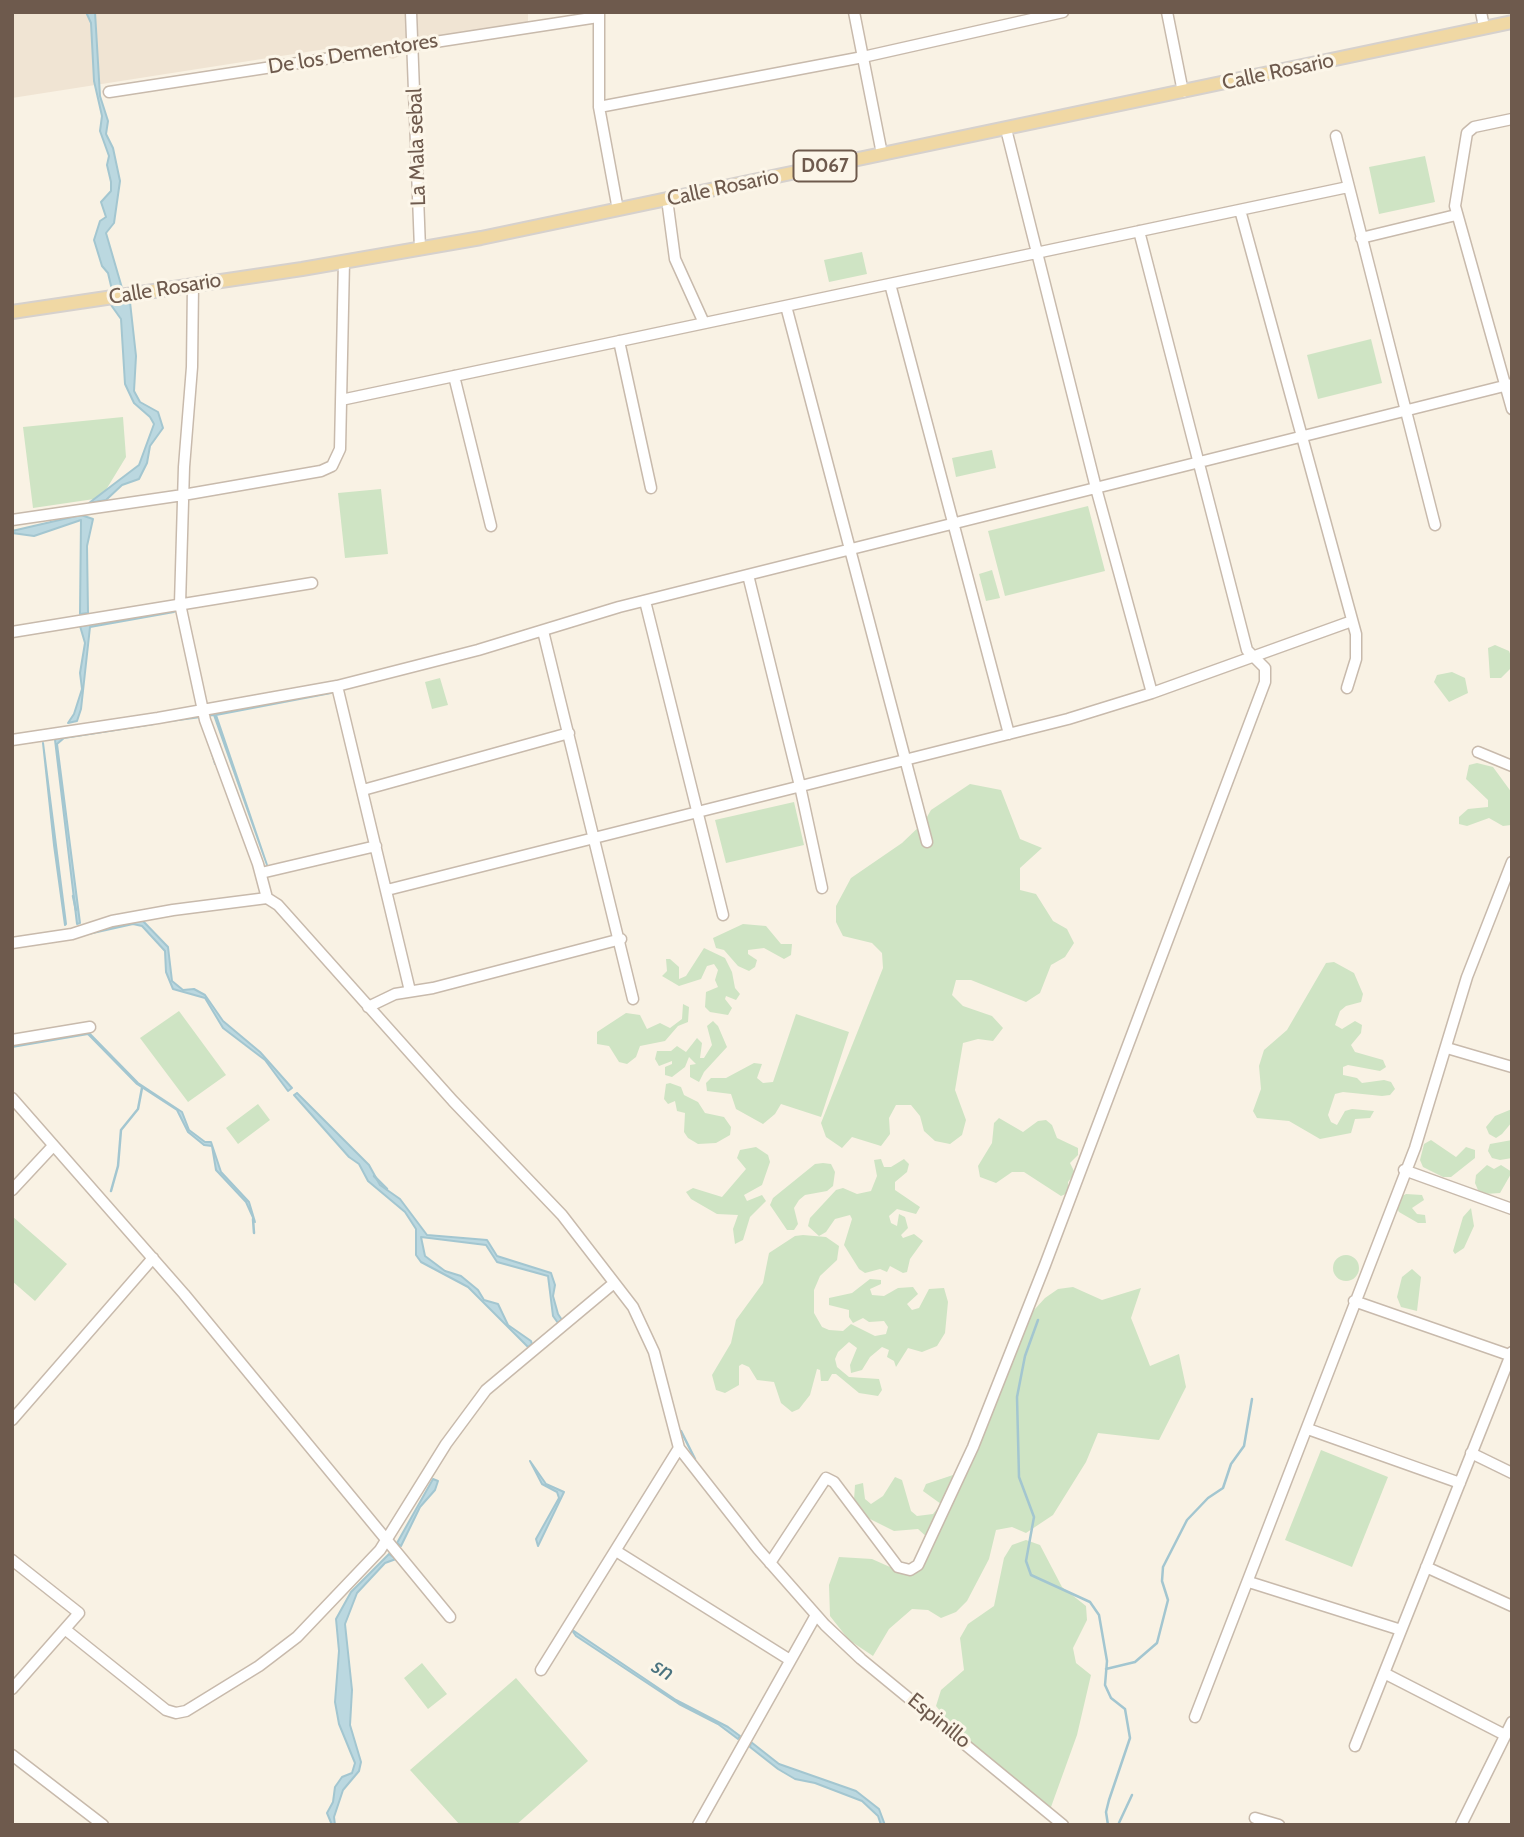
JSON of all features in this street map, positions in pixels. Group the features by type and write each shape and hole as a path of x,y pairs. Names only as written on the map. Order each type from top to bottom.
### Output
{"main road":[{"name":"Calle Rosario","path":"12,312 420,249 618,210 1512,22"}],"street":[{"name":"La Mala sebal","path":"411,12 420,249"},
{"path":"854,12 882,154"},
{"path":"599,107 863,57 1063,12"},
{"path":"1167,12 1183,92"},
{"path":"1481,12 1485,27"},
{"name":"De los Dementores","path":"109,92 599,15"},
{"path":"599,15 599,107 618,210"},
{"path":"1512,119 1474,127 1466,132 1457,187 1456,215 1508,384 1512,409"},
{"path":"1006,129 1096,488 1152,693"},
{"path":"1336,136 1403,410 1435,525"},
{"path":"341,400 1348,187"},
{"path":"667,199 675,259 704,323"},
{"path":"1240,210 1352,621 1357,650 1346,688"},
{"path":"1361,238 1456,215"},
{"path":"770,1563 826,1478 834,1482 898,1567 910,1570 918,1565 973,1447 1045,1265 1265,682 1265,668 1247,650 1139,231"},
{"path":"12,520 183,495 327,469 336,460 340,450 344,261"},
{"path":"890,284 1009,734"},
{"path":"193,285 192,367 183,495 180,604 203,711 261,873 267,898"},
{"path":"786,306 927,842"},
{"path":"619,341 651,488"},
{"path":"454,376 491,526"},
{"path":"12,740 203,711 337,686 645,601 1508,384"},
{"path":"748,575 822,888"},
{"path":"12,632 312,583"},
{"path":"645,601 723,915"},
{"path":"387,890 1009,734 1152,693 1352,621"},
{"path":"543,631 621,939 633,999"},
{"path":"337,686 410,991"},
{"path":"363,790 569,733"},
{"path":"1478,752 1512,766"},
{"path":"261,873 376,846"},
{"path":"1195,1717 1430,1107 1466,977 1512,862"},
{"path":"12,943 72,934 112,921 159,912 267,898 278,905 368,1007 562,1215 614,1283 648,1333 678,1448 643,1500 616,1551 541,1670"},
{"path":"368,1007 382,998 433,988 621,939"},
{"path":"12,1040 90,1027"},
{"path":"1447,1048 1512,1067"},
{"path":"12,1098 153,1258 450,1617"},
{"path":"12,1190 53,1146"},
{"path":"1404,1170 1512,1209"},
{"path":"12,1420 153,1258"},
{"path":"66,1630 166,1710 186,1711 279,1652 390,1543 446,1444 486,1390 614,1283"},
{"path":"1354,1301 1511,1354 1354,1746"},
{"path":"1308,1429 1460,1483"},
{"name":"Espinillo","path":"678,1448 770,1563 816,1615 861,1658 1063,1825"},
{"path":"1471,1453 1512,1473"},
{"path":"616,1551 790,1660"},
{"path":"12,1560 79,1613 12,1689"},
{"path":"1426,1567 1512,1606"},
{"path":"1249,1582 1401,1630"},
{"path":"698,1825 816,1615"},
{"path":"1384,1672 1505,1735"},
{"path":"1461,1825 1512,1723"},
{"path":"12,1755 103,1825"},
{"path":"1255,1818 1279,1825"}],"shaded area":[{"path":"12,12 528,12 528,22 445,35 393,59 345,46 12,98"}],"green space":[{"path":"1425,156 1435,202 1379,214 1369,167"},
{"path":"862,252 867,274 829,282 824,260"},
{"path":"1371,339 1382,383 1318,399 1307,355"},
{"path":"123,417 126,457 101,498 33,508 23,427"},
{"path":"992,450 996,468 956,477 952,458"},
{"path":"381,489 388,554 345,558 338,493"},
{"path":"1088,506 1105,571 1005,596 988,531"},
{"path":"992,570 1000,598 986,601 979,574"},
{"path":"1495,645 1509,651 1512,659 1511,668 1501,678 1490,678 1488,648"},
{"path":"1452,672 1465,678 1468,693 1449,702 1434,682 1437,675"},
{"path":"440,678 448,705 432,709 425,682"},
{"path":"1477,763 1493,767 1512,793 1511,825 1503,826 1489,818 1467,826 1459,824 1459,817 1468,809 1488,807 1488,800 1466,779 1469,765"},
{"path":"970,784 1001,790 1020,839 1042,848 1020,868 1020,890 1036,894 1053,921 1067,929 1074,943 1065,957 1051,965 1040,993 1026,1002 971,980 956,980 952,995 963,1006 992,1016 1003,1028 993,1041 978,1039 963,1043 955,1090 966,1120 962,1135 950,1144 935,1141 924,1131 920,1116 911,1105 896,1105 889,1118 890,1134 881,1146 852,1137 842,1148 826,1137 821,1123 883,968 882,953 872,943 843,936 836,922 836,906 851,878 902,843 924,822 931,810"},
{"path":"794,802 804,845 726,863 715,820"},
{"path":"743,924 766,926 781,944 792,944 791,955 784,959 764,948 748,950 748,954 757,960 755,967 749,971 738,966 724,950 716,948 713,938"},
{"path":"704,948 725,958 732,972 735,988 740,994 736,1000 726,996 725,999 732,1008 728,1015 710,1012 705,1007 706,992 718,987 715,980 718,970 714,964 707,966 701,979 679,986 662,976 667,971 666,959 670,959 679,967 679,979 686,976"},
{"path":"1334,962 1354,973 1363,994 1361,1002 1346,1006 1340,1011 1335,1025 1342,1029 1355,1021 1362,1025 1361,1033 1351,1045 1355,1052 1383,1060 1386,1067 1380,1071 1348,1065 1343,1067 1343,1075 1357,1078 1362,1083 1384,1080 1391,1082 1395,1089 1390,1095 1382,1096 1343,1092 1335,1094 1328,1115 1331,1122 1337,1125 1345,1111 1374,1111 1370,1118 1355,1119 1351,1133 1320,1139 1289,1121 1257,1118 1253,1111 1261,1089 1259,1066 1264,1050 1287,1030 1326,963"},
{"path":"683,1004 689,1007 688,1022 678,1026 665,1041 640,1046 636,1057 627,1064 619,1062 609,1046 597,1044 597,1032 626,1013 640,1015 647,1029 660,1023 670,1028 682,1019"},
{"path":"179,1011 226,1075 188,1102 140,1038"},
{"path":"796,1014 849,1032 821,1117 781,1104 775,1114 763,1124 736,1109 731,1094 707,1091 706,1083 711,1078 726,1078 754,1063 762,1064 757,1078 763,1083 773,1082"},
{"path":"713,1021 727,1047 704,1072 699,1082 690,1077 690,1065 696,1064 689,1057 685,1067 672,1077 665,1075 665,1067 672,1064 672,1061 659,1066 655,1059 657,1051 671,1051 677,1046 686,1052 697,1038 702,1043 700,1058 704,1058 712,1045 707,1026"},
{"path":"666,1084 681,1087 684,1095 698,1102 705,1113 724,1117 731,1127 730,1135 716,1143 698,1144 688,1138 684,1132 685,1113 677,1111 675,1101 668,1104 664,1099"},
{"path":"258,1104 270,1120 238,1144 226,1128"},
{"path":"1512,1109 1512,1122 1502,1134 1496,1138 1489,1134 1486,1127 1495,1116"},
{"path":"999,1118 1023,1132 1038,1121 1046,1120 1052,1125 1057,1138 1078,1148 1078,1155 1070,1163 1075,1173 1068,1182 1068,1193 1061,1196 1024,1172 1012,1172 996,1183 980,1177 978,1166 992,1143 994,1123"},
{"path":"1431,1140 1456,1157 1466,1147 1475,1150 1475,1158 1451,1177 1443,1177 1423,1167 1420,1160 1424,1144"},
{"path":"1512,1140 1512,1158 1492,1158 1488,1151 1490,1144"},
{"path":"756,1147 768,1155 770,1162 762,1185 744,1195 747,1201 762,1195 766,1201 750,1217 743,1240 735,1244 733,1229 738,1215 717,1214 691,1199 686,1192 693,1188 722,1197 746,1169 737,1158 740,1150"},
{"path":"881,1159 884,1167 891,1167 904,1159 909,1164 907,1172 895,1182 895,1190 920,1207 916,1214 897,1209 889,1216 891,1223 897,1226 899,1214 905,1217 908,1228 901,1235 903,1238 914,1234 923,1241 910,1259 907,1272 903,1273 890,1266 887,1272 880,1269 865,1273 859,1269 844,1245 852,1219 850,1215 835,1219 826,1232 819,1236 808,1226 810,1218 836,1190 843,1188 857,1194 871,1191 877,1176 874,1160"},
{"path":"815,1164 831,1164 835,1172 833,1186 827,1191 805,1195 799,1200 794,1208 798,1224 794,1230 787,1230 770,1205 773,1198"},
{"path":"1487,1165 1494,1169 1501,1165 1512,1172 1500,1193 1485,1194 1478,1190 1476,1175"},
{"path":"1406,1194 1422,1195 1424,1200 1412,1208 1417,1214 1425,1215 1426,1223 1418,1223 1399,1212 1396,1206 1398,1198"},
{"path":"1471,1208 1474,1226 1464,1248 1455,1254 1453,1251 1463,1217"},
{"path":"12,1216 67,1264 35,1301 12,1281"},
{"path":"795,1236 826,1237 839,1246 837,1260 820,1276 814,1290 814,1313 822,1327 843,1331 851,1324 875,1336 886,1334 888,1327 884,1321 869,1322 863,1318 853,1323 849,1310 829,1305 829,1298 852,1293 870,1279 881,1280 881,1284 870,1289 872,1295 884,1296 898,1288 913,1287 918,1294 907,1304 912,1310 919,1308 929,1289 944,1288 948,1302 945,1333 937,1346 922,1352 908,1348 896,1367 894,1361 887,1357 889,1350 882,1347 870,1357 862,1370 851,1373 850,1365 857,1348 849,1342 838,1352 835,1359 837,1367 849,1377 879,1379 882,1390 878,1396 859,1393 836,1374 832,1374 828,1381 821,1381 820,1370 817,1369 810,1395 799,1409 792,1412 781,1403 774,1382 757,1380 749,1367 742,1364 739,1366 739,1385 725,1393 716,1390 712,1375 731,1343 736,1320 763,1283 769,1253"},
{"path":"1346,1255 1355,1259 1359,1268 1355,1277 1346,1281 1337,1277 1333,1268 1337,1259"},
{"path":"1412,1269 1421,1277 1417,1311 1401,1307 1397,1297 1402,1277"},
{"path":"1073,1287 1102,1300 1141,1288 1131,1318 1150,1366 1179,1354 1186,1387 1159,1440 1098,1433 1086,1462 1053,1515 1026,1533 1012,1527 996,1530 989,1559 967,1601 956,1612 941,1618 928,1610 912,1609 889,1629 873,1656 849,1640 830,1616 829,1585 839,1557 872,1559 899,1571 916,1566 929,1539 918,1529 894,1531 860,1514 854,1500 855,1485 863,1483 865,1499 871,1504 883,1496 895,1477 902,1480 911,1511 917,1516 933,1514 941,1504 923,1491 926,1484 959,1473 1014,1332 1045,1298 1058,1289"},
{"path":"1321,1450 1388,1477 1352,1567 1285,1540"},
{"path":"1026,1540 1040,1545 1062,1587 1086,1606 1087,1620 1073,1648 1076,1663 1091,1675 1077,1735 1051,1807 1036,1810 1013,1786 987,1768 936,1706 941,1690 964,1670 960,1638 968,1624 994,1606 1004,1558 1012,1545"},
{"path":"422,1663 447,1694 428,1709 404,1678"},
{"path":"516,1678 588,1761 516,1825 460,1825 410,1770"}],"water":[{"path":"86,12 95,12 100,96 108,121 106,134 113,148 120,181 114,223 106,233 122,288 112,290 94,240 100,221 106,217 101,202 111,191 111,182 107,165 109,156 100,131 102,116 94,81 91,23"},
{"path":"130,302 136,356 134,391 140,402 158,412 163,428 150,446 147,463 139,479 122,485 106,500 89,503 139,465 154,424 134,403 125,384 121,319 111,305"},
{"path":"81,515 93,519 87,546 88,613 80,614 81,520 34,536 12,531"},
{"path":"174,612 90,627 81,709 77,721 68,723 74,714 82,689 80,673 85,643 80,626"},
{"path":"331,693 216,715 267,865 214,715 206,716 220,745 212,751 215,764 201,717 163,722"},
{"path":"154,724 64,738 57,744 80,923 77,924 55,740 57,738"},
{"path":"43,743 66,924 65,925 54,845"},
{"path":"142,920 168,947 172,981 183,990 194,989 205,995 223,1021 260,1052 292,1088 288,1091 265,1060 223,1028 205,998 173,989 166,972 165,951 142,926 133,924 75,937"},
{"path":"89,1033 138,1083 182,1112 189,1130 205,1142 211,1142 221,1172 249,1202 255,1222 246,1202 216,1170 212,1146 204,1145 188,1132 177,1110 137,1084 88,1034 12,1047"},
{"path":"297,1093 369,1165 380,1185 400,1199 427,1235 487,1240 497,1256 551,1273 555,1285 553,1296 562,1320 558,1323 553,1316 548,1276 497,1262 486,1245 421,1237 425,1256 445,1271 461,1276 478,1290 484,1300 498,1304 508,1325 531,1341 532,1344 528,1347 468,1287 421,1262 416,1255 416,1229 405,1212 368,1181 359,1164 349,1157 294,1095"},
{"path":"530,1461 546,1484 564,1492 538,1546 536,1539 559,1498 557,1492 542,1484"},
{"path":"433,1479 438,1481 435,1490 420,1507 401,1546 397,1543"},
{"path":"389,1554 396,1559 385,1563 357,1593 345,1624 352,1690 350,1725 361,1762 359,1771 343,1790 334,1817 335,1825 332,1825 327,1813 333,1802 335,1787 342,1777 352,1773 355,1763 339,1724 335,1702 339,1651 336,1619 351,1592"},
{"path":"571,1629 676,1700 740,1736 738,1739 718,1724 679,1704 576,1636"},
{"path":"751,1742 779,1764 856,1791 879,1809 885,1825 881,1825 878,1816 862,1801 815,1783 795,1779 778,1769 750,1747"}],"waterway":[{"path":"73,896 76,910"},
{"path":"111,1191 118,1166 121,1130 138,1109 142,1088"},
{"path":"374,1176 387,1189"},
{"path":"253,1219 254,1233"},
{"path":"1038,1320 1025,1356 1017,1397 1019,1477 1034,1517 1026,1561 1031,1575 1090,1602 1099,1615 1107,1661 1105,1685 1111,1698 1125,1709 1130,1738 1109,1800 1106,1812 1108,1825"},
{"path":"1106,1669 1135,1662 1157,1643 1168,1600 1162,1581 1163,1567 1187,1520 1208,1498 1223,1488 1231,1464 1244,1446 1252,1399"},
{"path":"681,1431 695,1459"},
{"path":"1118,1825 1132,1795"}],"water label":[{"name":"sn","path":"663,1670"}]}
